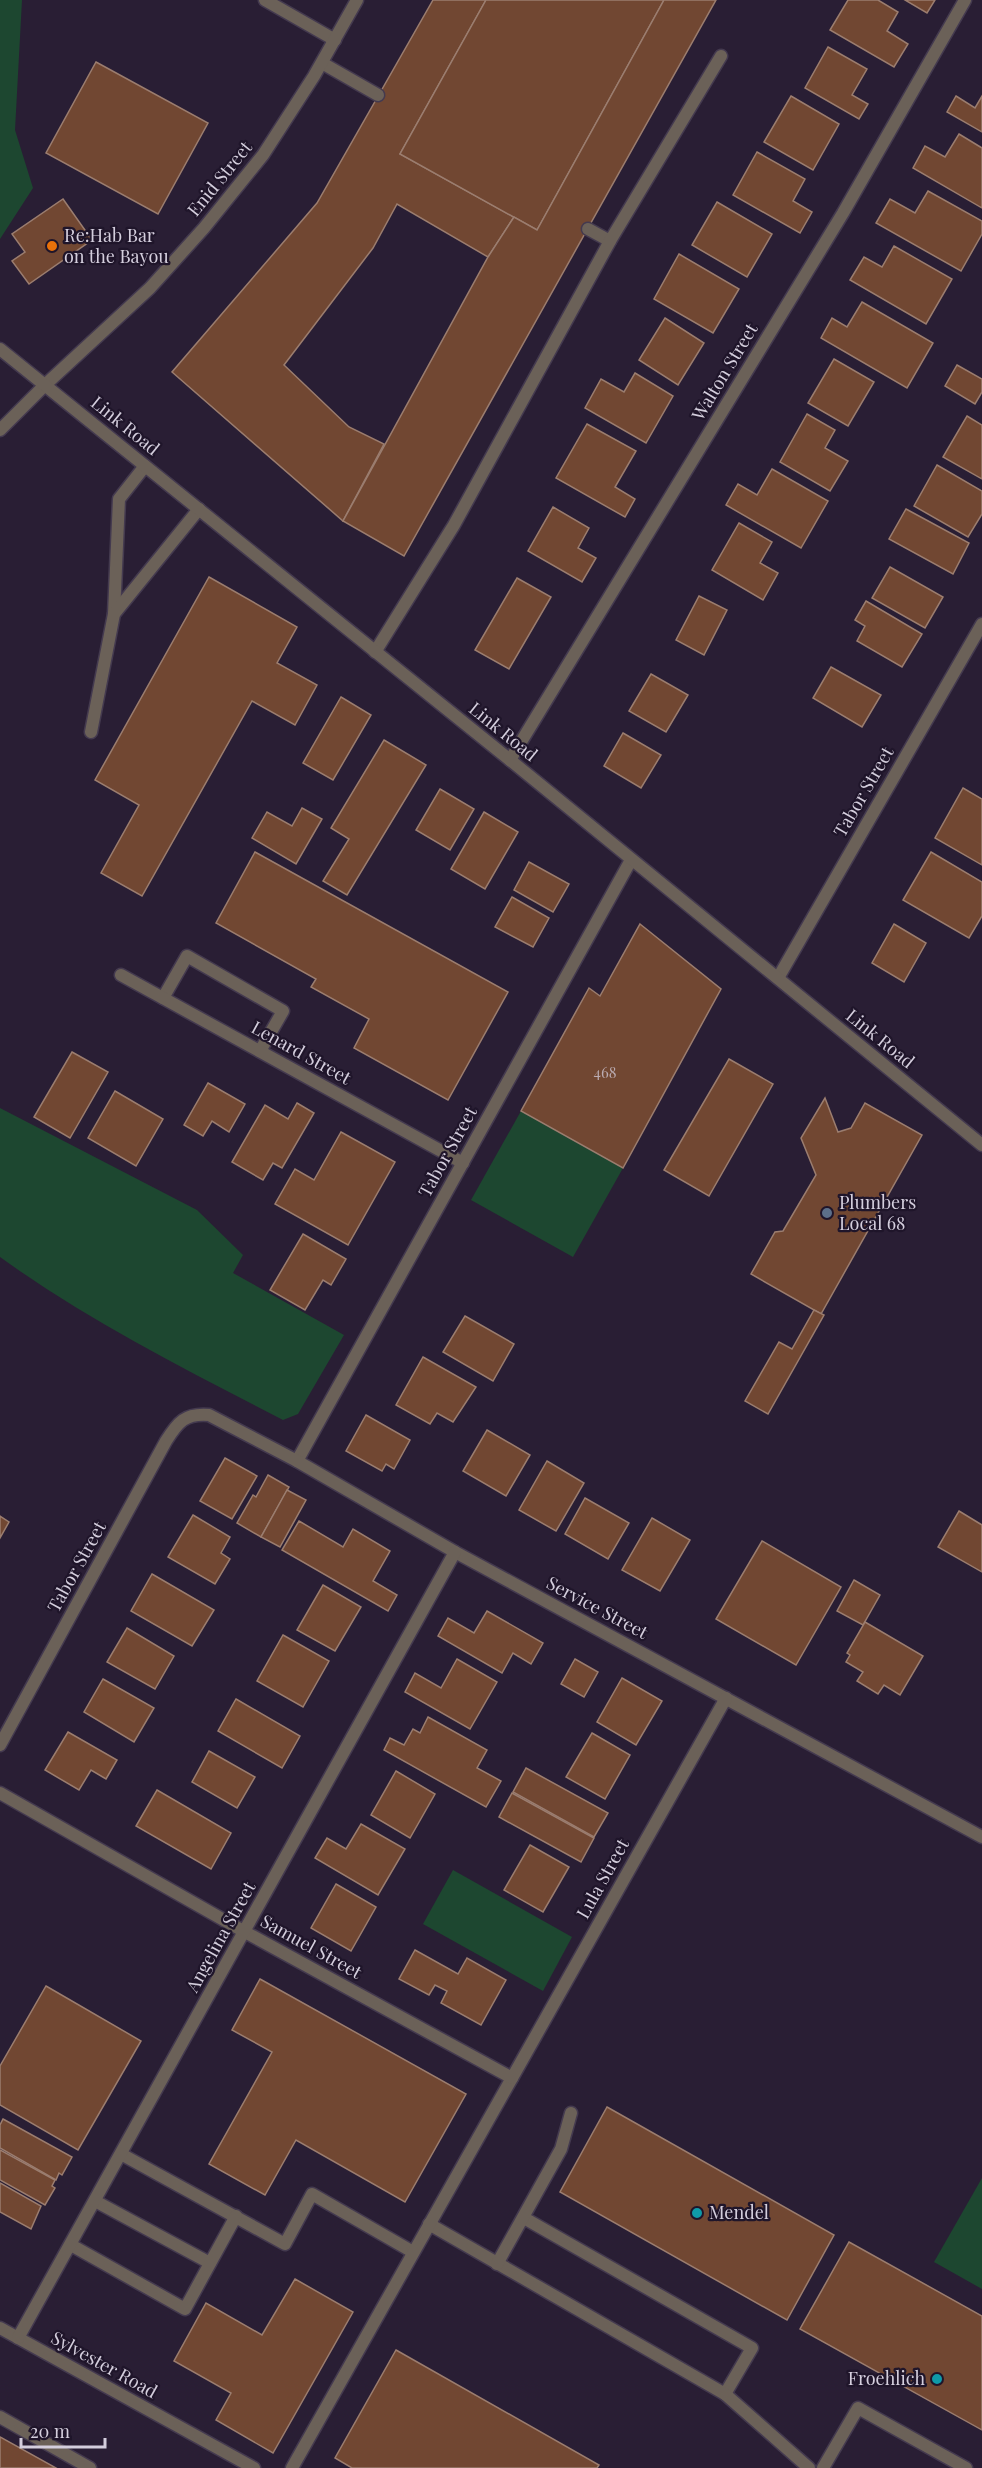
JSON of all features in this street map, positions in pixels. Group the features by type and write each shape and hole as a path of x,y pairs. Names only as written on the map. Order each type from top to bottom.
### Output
{"street":[{"path":"265,0 335,40"},
{"name":"Enid Street","path":"0,430 150,288 204,228 263,155 322,63 357,0"},
{"name":"Walton Street","path":"510,760 843,213 965,0"},
{"path":"375,652 454,525 610,241 721,56"},
{"path":"322,63 378,95"},
{"path":"588,229 610,241"},
{"name":"Link Road","path":"0,349 510,760 982,1145"},
{"path":"91,732 114,614 118,499 145,466"},
{"path":"114,614 199,509"},
{"name":"Tabor Street","path":"778,978 982,624"},
{"name":"Tabor Street","path":"297,1461 631,860"},
{"path":"163,998 187,956 283,1011 260,1051"},
{"name":"Lenard Street","path":"121,975 463,1163"},
{"name":"Tabor Street","path":"0,1745 166,1441 186,1417 194,1414"},
{"name":"Service Street","path":"194,1414 209,1415 297,1461 455,1552 982,1837"},
{"name":"Angelina Street","path":"18,2338 455,1552"},
{"name":"Lula Street","path":"292,2468 726,1698"},
{"name":"Samuel Street","path":"0,1793 245,1932 512,2078"},
{"path":"497,2264 561,2150 571,2113"},
{"path":"121,2154 285,2244 312,2194 413,2252"},
{"path":"95,2200 210,2263"},
{"path":"70,2245 184,2308 236,2216"},
{"path":"524,2218 752,2348 725,2394"},
{"path":"429,2224 725,2394 809,2468"},
{"name":"Sylvester Road","path":"0,2328 254,2468"},
{"path":"823,2468 858,2408 966,2468"},
{"path":"0,2417 90,2468"}],"green space":[{"path":"0,0 22,0 15,130 33,188 0,239"},
{"path":"0,1108 197,1210 243,1255 233,1273 344,1335 298,1414 283,1420 138,1344 33,1280 0,1257"},
{"path":"521,1111 623,1168 573,1257 471,1200"},
{"path":"453,1870 572,1937 543,1991 423,1924"},
{"path":"982,2178 982,2289 934,2262"}],"building":[{"path":"433,0 486,0 400,154 514,217 488,257 397,204 373,248 284,365 349,427 384,444 343,521 172,372 317,203"},
{"path":"486,0 664,0 537,230 400,154"},
{"path":"664,0 716,0 404,556 343,521 488,257 514,217 537,230"},
{"path":"848,0 878,0 898,12 887,31 908,44 894,67 830,30"},
{"path":"905,0 935,0 927,13"},
{"path":"828,47 867,69 852,95 868,104 859,119 805,88"},
{"path":"96,62 208,123 158,214 46,153"},
{"path":"791,96 839,124 813,170 764,142"},
{"path":"956,96 975,108 982,96 982,132 947,112"},
{"path":"959,134 982,148 982,208 913,168 925,146 945,157"},
{"path":"757,152 805,179 793,201 812,212 800,233 733,195"},
{"path":"928,191 982,221 982,234 961,271 876,223 890,199 915,213"},
{"name":"Re:Hab Bar on the Bayou","path":"63,199 92,240 29,284 12,261 25,252 12,234"},
{"path":"717,202 772,234 747,277 692,245"},
{"path":"894,246 952,279 926,324 850,280 864,257 882,267"},
{"path":"679,254 739,289 713,333 654,299"},
{"path":"862,302 933,343 907,388 821,338 832,318 847,327"},
{"path":"665,318 704,343 678,385 639,360"},
{"path":"834,359 874,382 848,426 808,403"},
{"path":"957,365 982,379 982,392 975,404 945,386"},
{"path":"635,373 673,396 646,443 585,408 601,379 624,392"},
{"path":"807,414 835,430 825,448 848,461 830,491 780,462"},
{"path":"967,416 982,425 982,479 943,457"},
{"path":"587,424 636,451 615,487 635,499 625,517 556,478"},
{"path":"937,465 982,491 982,514 968,537 914,506"},
{"path":"772,469 828,501 801,548 726,505 738,484 757,495"},
{"path":"553,507 589,528 578,548 596,558 582,582 528,551"},
{"path":"906,509 969,543 953,574 889,539"},
{"path":"739,523 772,542 760,563 778,573 763,600 712,570"},
{"path":"890,567 943,597 925,628 872,598"},
{"path":"209,577 297,627 277,663 317,685 295,725 252,701 142,896 101,873 139,805 95,780"},
{"path":"517,578 551,597 509,669 475,650"},
{"path":"699,596 727,610 704,655 676,640"},
{"path":"866,601 922,634 902,667 857,641 865,626 855,620"},
{"path":"831,667 881,695 862,727 813,698"},
{"path":"651,674 688,695 666,732 629,711"},
{"path":"341,697 371,715 333,780 303,763"},
{"path":"623,733 661,755 641,788 604,766"},
{"path":"384,740 426,765 347,895 323,881 349,839 331,828"},
{"path":"963,788 982,799 982,865 935,838"},
{"path":"440,789 474,809 450,850 416,830"},
{"path":"302,808 322,819 296,864 252,838 267,812 292,826"},
{"path":"484,812 518,832 485,889 451,869"},
{"path":"255,852 508,992 448,1100 354,1048 369,1019 311,987 316,979 216,923"},
{"path":"931,852 982,882 982,916 969,938 903,900"},
{"path":"529,862 569,884 553,912 514,890"},
{"path":"512,897 549,918 533,947 495,927"},
{"path":"640,924 721,989 623,1168 521,1111 589,988 600,996"},
{"path":"894,924 926,943 904,982 872,963"},
{"path":"72,1052 108,1072 70,1138 34,1117"},
{"path":"729,1059 773,1084 709,1196 664,1170"},
{"path":"208,1083 245,1104 229,1132 212,1121 203,1136 184,1125"},
{"path":"115,1091 163,1119 136,1166 88,1138"},
{"path":"825,1098 838,1132 851,1128 865,1103 922,1135 821,1314 751,1274 775,1232 783,1231 816,1175 801,1138"},
{"path":"297,1103 314,1113 282,1168 273,1163 263,1180 232,1162 265,1105 288,1119"},
{"path":"341,1132 395,1162 348,1245 275,1204 295,1169 314,1180"},
{"path":"303,1234 346,1259 331,1285 323,1280 305,1310 270,1290"},
{"path":"814,1310 824,1315 768,1414 745,1401 779,1342 792,1349"},
{"path":"465,1316 514,1344 493,1381 443,1352"},
{"path":"423,1357 476,1387 453,1422 437,1413 430,1424 396,1405"},
{"path":"366,1415 410,1440 394,1469 386,1464 382,1471 346,1451"},
{"path":"487,1430 530,1455 506,1496 463,1471"},
{"path":"225,1458 257,1476 232,1519 200,1501"},
{"path":"547,1461 584,1483 556,1531 519,1510"},
{"path":"268,1475 289,1487 261,1537 237,1523 253,1495 256,1497"},
{"path":"287,1490 306,1500 280,1547 261,1537"},
{"path":"585,1498 629,1523 608,1559 565,1534"},
{"path":"959,1511 982,1525 982,1572 938,1547"},
{"path":"193,1515 230,1537 221,1553 230,1559 215,1584 168,1557"},
{"path":"0,1516 9,1522 0,1538"},
{"path":"652,1518 690,1540 660,1591 622,1570"},
{"path":"299,1521 343,1547 353,1529 390,1551 373,1581 397,1595 388,1611 282,1550"},
{"path":"762,1541 841,1587 796,1665 716,1619"},
{"path":"152,1574 214,1610 192,1646 131,1611"},
{"path":"854,1580 880,1595 863,1625 837,1611"},
{"path":"323,1585 361,1607 335,1651 297,1630"},
{"path":"487,1611 543,1643 531,1664 513,1653 502,1673 438,1636 448,1618 474,1633"},
{"path":"865,1622 923,1656 900,1695 884,1685 878,1694 857,1681 863,1672 846,1662 850,1655 847,1653"},
{"path":"127,1628 174,1656 155,1689 107,1662"},
{"path":"283,1635 329,1661 303,1707 257,1681"},
{"path":"457,1659 497,1682 470,1729 405,1692 415,1673 441,1688"},
{"path":"575,1659 598,1672 584,1697 561,1684"},
{"path":"622,1678 662,1701 636,1745 597,1722"},
{"path":"103,1679 154,1708 134,1742 84,1712"},
{"path":"236,1699 300,1736 282,1768 218,1731"},
{"path":"428,1717 487,1750 477,1768 501,1781 486,1807 384,1750 390,1738 404,1745 413,1729 420,1733"},
{"path":"68,1732 117,1760 106,1779 91,1770 79,1790 45,1770"},
{"path":"592,1733 630,1755 605,1799 566,1777"},
{"path":"209,1751 255,1777 237,1808 192,1782"},
{"path":"526,1768 608,1813 594,1837 513,1792"},
{"path":"396,1771 435,1794 410,1838 371,1815"},
{"path":"157,1790 231,1833 211,1869 136,1826"},
{"path":"512,1793 594,1838 581,1862 499,1817"},
{"path":"361,1824 405,1849 378,1895 315,1858 327,1838 346,1849"},
{"path":"530,1845 569,1867 543,1912 504,1890"},
{"path":"336,1884 376,1907 351,1951 311,1928"},
{"path":"415,1950 458,1974 467,1958 506,1980 481,2025 441,2003 447,1991 435,1985 429,1995 399,1979"},
{"path":"260,1979 466,2094 405,2202 296,2140 265,2195 209,2164 272,2052 232,2030"},
{"path":"46,1986 141,2041 78,2150 0,2105 0,2066"},
{"name":"Mendel","path":"607,2107 834,2235 787,2320 560,2192"},
{"path":"3,2119 72,2157 62,2175 59,2173 56,2180 0,2148 0,2125"},
{"path":"0,2150 55,2180 52,2186 55,2188 45,2205 0,2180"},
{"path":"0,2183 41,2206 31,2229 0,2212"},
{"name":"Froehlich","path":"849,2242 982,2316 982,2430 800,2329"},
{"path":"295,2279 353,2312 273,2453 216,2420 231,2393 174,2361 206,2303 262,2335"},
{"path":"396,2350 599,2465 597,2468 352,2468 335,2458"},
{"path":"0,2437 56,2468 0,2468"}],"place":[{"name":"Re:Hab Bar on the Bayou","path":"52,246"},
{"name":"Plumbers Local 68","path":"827,1213"},
{"name":"Mendel","path":"697,2213"},
{"name":"Froehlich","path":"937,2379"}]}
